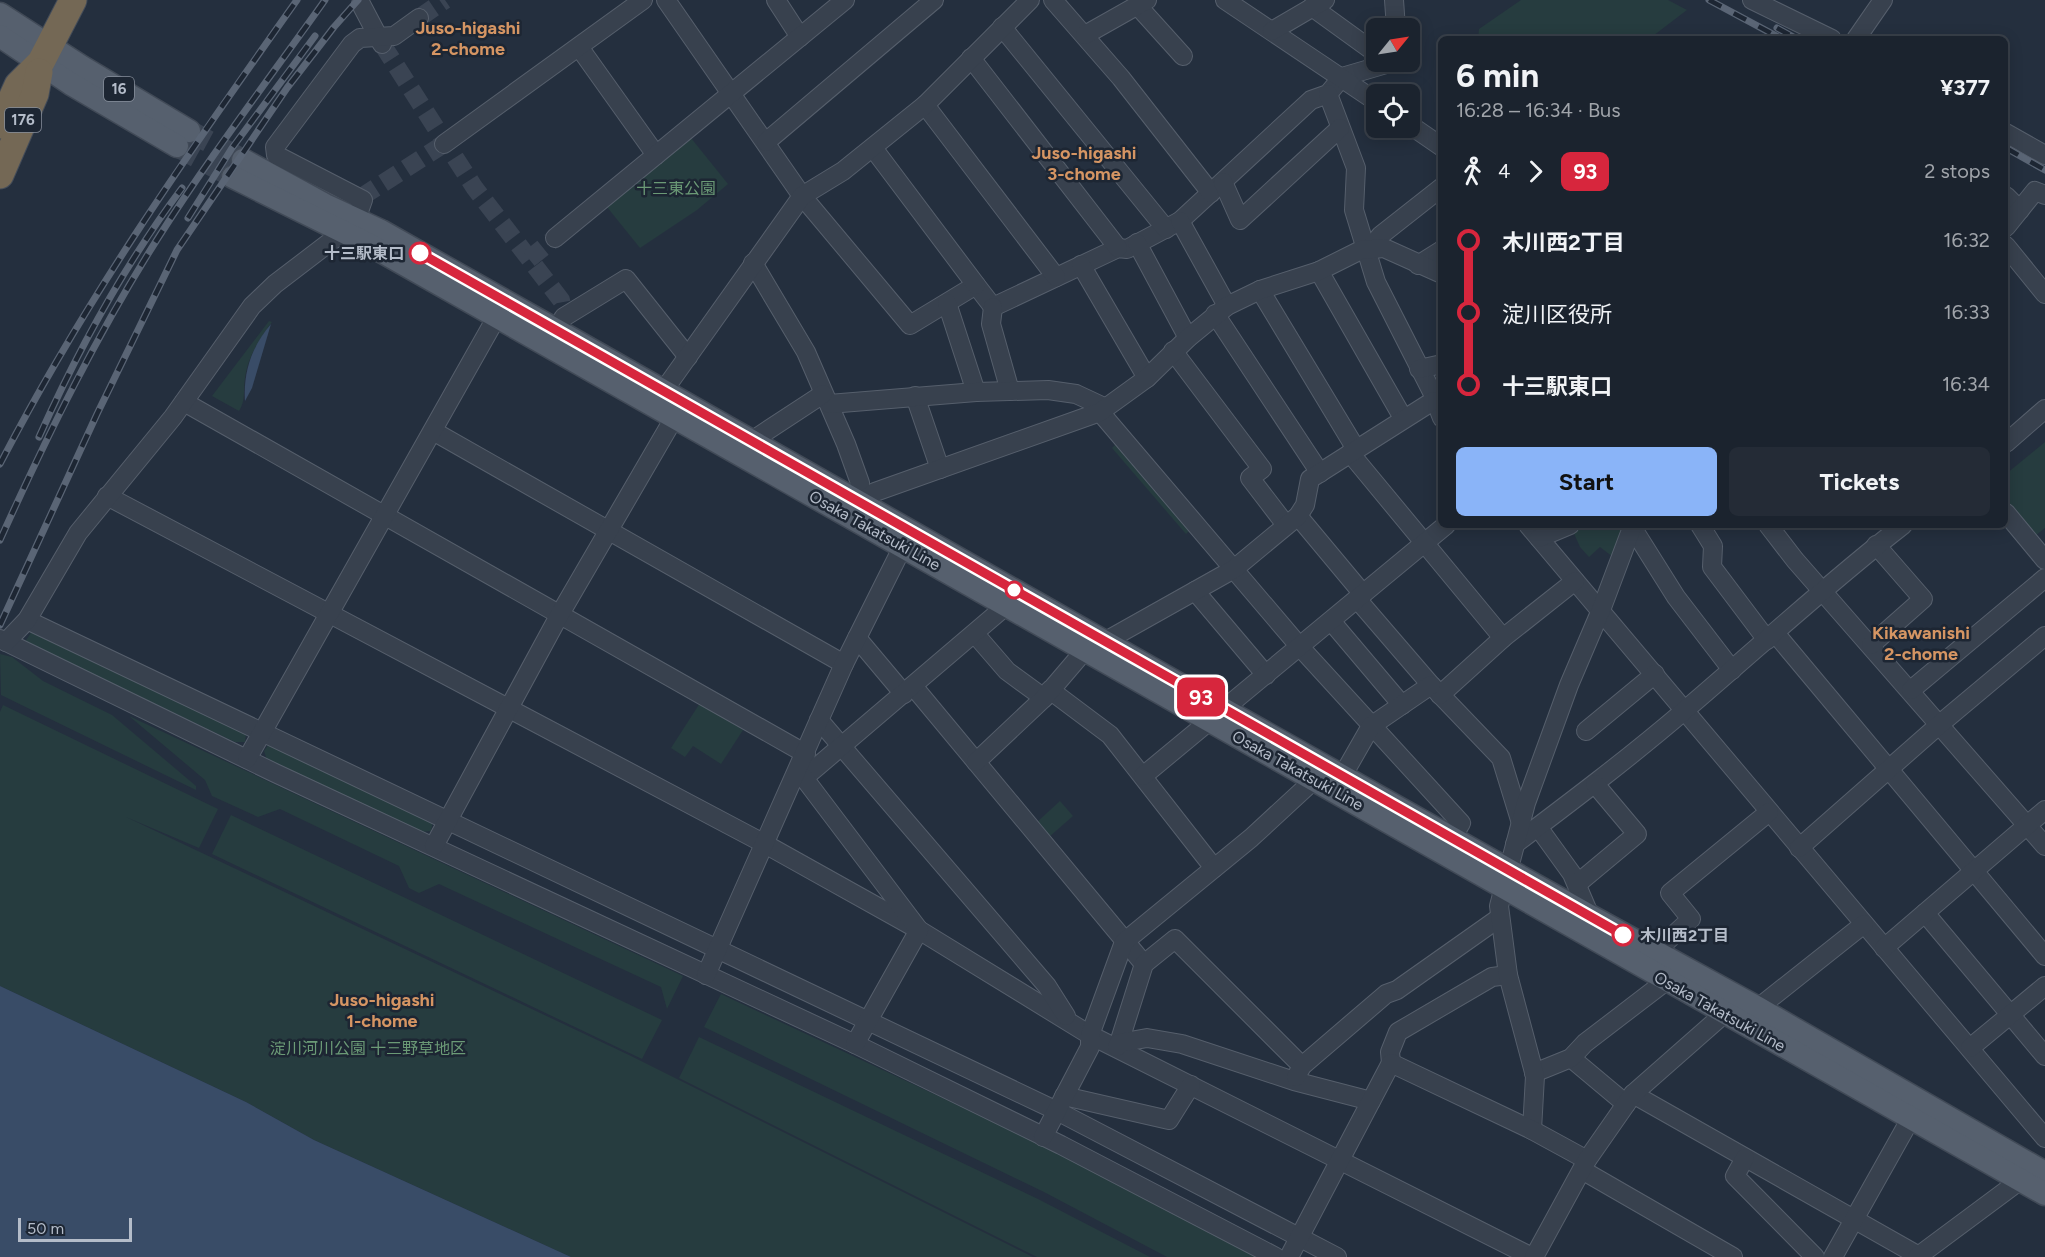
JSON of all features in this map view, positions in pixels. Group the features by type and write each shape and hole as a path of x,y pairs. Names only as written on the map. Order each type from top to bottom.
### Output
{"highway":[{"name":"176","path":"0,175 34,94 46,54 73,0"},
{"name":"176","path":"0,125 18,85 46,54"}],"main road":[{"name":"16","path":"0,14 46,54"},
{"name":"16","path":"0,36 82,67 183,138"},
{"name":"Osaka Takatsuki Line","path":"238,169 349,226 560,323 664,390 753,440 857,510"},
{"name":"Osaka Takatsuki Line","path":"349,226 496,318 674,418 857,510 1217,715 1343,775 1452,838 1506,879 1666,981 1911,1118 2037,1171"},
{"name":"Osaka Takatsuki Line","path":"907,538 1007,605 1094,646"},
{"name":"Osaka Takatsuki Line","path":"1217,715 1315,779 1506,879 1590,916 1758,1008 2037,1171 2045,1194"}],"street":[{"path":"444,144 644,0"},
{"path":"666,0 802,196 910,325 976,285"},
{"path":"776,0 800,37"},
{"path":"555,238 845,0"},
{"path":"766,142 934,0"},
{"path":"1053,0 1217,187 1240,220 1340,128"},
{"path":"1225,0 1366,94"},
{"path":"1394,0 1395,18"},
{"path":"1752,0 1826,36"},
{"path":"1858,36 1883,0"},
{"path":"434,846 446,819 560,614 674,418 664,390 802,196 843,171 925,105 1002,27 1021,3"},
{"path":"1085,35 1142,3 1182,56"},
{"path":"360,4 380,40"},
{"path":"1272,31 1319,4 1366,43"},
{"path":"419,18 394,36 380,40 360,38 352,44 274,147 276,155 363,200 349,226 275,284 252,306 184,402 78,533 27,620 3,641 247,759 855,1044 1043,1137 1276,1257"},
{"path":"1002,27 1173,225 1221,310 1320,473"},
{"path":"579,46 656,155"},
{"path":"971,58 1118,248"},
{"path":"993,307 1118,248 1127,249 1173,225 1311,100 1328,94 1342,77 1366,68"},
{"path":"1328,94 1356,168 1354,210 1369,248 1376,282 1432,392 1433,401 1438,410"},
{"path":"925,105 1056,277"},
{"path":"1420,132 1438,144"},
{"path":"2008,134 2045,155"},
{"path":"873,148 993,307 991,324 1010,391"},
{"path":"857,510 875,492 1103,410 1147,378 1173,351 1221,310 1260,290 1319,271 1369,248 1381,235 1438,190"},
{"path":"2008,224 2035,191 2045,195"},
{"path":"2008,198 2019,210"},
{"path":"1137,243 1188,338"},
{"path":"1369,248 1384,248 1438,272"},
{"path":"2008,248 2045,294"},
{"path":"1418,265 1438,252"},
{"path":"753,263 800,340 826,399 860,483 857,510"},
{"path":"1081,265 1147,378"},
{"path":"1319,271 1403,418"},
{"path":"560,323 626,279 688,357"},
{"path":"1260,290 1353,451 1424,544 1503,638"},
{"path":"947,303 976,392"},
{"path":"247,759 496,318"},
{"path":"1173,351 1262,469 1250,478 1360,597 1436,690 1501,758 1530,825 1577,884 1590,916"},
{"path":"1419,369 1438,365"},
{"path":"753,440 826,399 1010,391 1067,392 1103,410 1300,647 1461,823 1452,838"},
{"path":"915,396 940,469"},
{"path":"976,762 1094,646 1234,569 1292,521 1305,505 1310,479 1433,401"},
{"path":"184,402 806,754"},
{"path":"2008,441 2045,409"},
{"path":"433,431 844,664"},
{"path":"106,496 765,844 919,930 1090,1035 1118,1045 1338,1162 1533,1257 1584,1165 1630,1099 1725,1013 1758,1008 1864,924"},
{"path":"2008,515 2045,560"},
{"path":"1143,776 1443,528"},
{"path":"1552,528 1534,531 1655,674 1683,712 2045,1138"},
{"path":"1530,825 1569,685 1632,528"},
{"path":"1634,528 1676,597 1731,670"},
{"path":"1702,528 1713,546 1712,567 1891,770 2045,956"},
{"path":"1770,528 1795,560 2045,846"},
{"path":"1532,1130 1534,1073 1508,975 1499,918 1515,844 1530,825 1595,784 1899,528"},
{"path":"706,975 765,844 800,776 819,720 844,664 907,538"},
{"path":"1871,645 1923,599 1876,545"},
{"path":"1911,690 2045,578"},
{"path":"1343,775 1371,726 1402,705 1436,690 1575,581"},
{"path":"1196,591 1266,675"},
{"path":"800,776 843,746 1007,605"},
{"path":"27,620 868,1020 1060,1103 1337,1257"},
{"path":"1331,621 1402,705"},
{"path":"975,634 1007,671 1110,735 1214,868"},
{"path":"1799,848 1891,770 1940,724 2045,636"},
{"path":"857,638 976,762 1144,964"},
{"path":"1586,731 1655,674"},
{"path":"819,720 1047,986 1069,1020"},
{"path":"800,776 919,930"},
{"path":"1043,1137 1090,1047 1090,1035 1124,942 1214,868 1315,779"},
{"path":"1577,884 1637,834 1595,784"},
{"path":"1884,948 2045,810"},
{"path":"1655,952 1692,919 1670,893 1768,812"},
{"path":"1925,914 2045,1056"},
{"path":"1298,1073 1386,994 1397,990 1499,918"},
{"path":"855,1044 919,930"},
{"path":"1118,1045 1144,964 1175,939 1298,1073"},
{"path":"1289,1257 1391,1063 1390,1052 1398,1032 1492,978 1508,975"},
{"path":"1534,1073 1570,1058 1585,1043 1666,981"},
{"path":"1970,1048 2045,986"},
{"path":"1118,1045 1147,1038 1182,1044 1298,1073 1371,1101"},
{"path":"1570,1058 1630,1099 1745,1158 1918,1256 2037,1171"},
{"path":"1391,1063 1532,1130 1584,1165 1734,1257"},
{"path":"1060,1103 1169,1120 1191,1084"},
{"path":"1833,1257 1911,1118"},
{"path":"1745,1158 1735,1176 1815,1257"}],"green space":[{"path":"1521,0 1668,0 1687,10 1653,36 1478,36 1479,29"},
{"name":"十三東公園","path":"691,138 728,184 697,210 640,248 607,207"},
{"path":"269,321 272,322 251,355 239,411 212,396"},
{"path":"2045,442 2045,528 2035,536 2008,504 2008,472"},
{"path":"1117,443 1191,529 1186,534 1112,448"},
{"path":"1625,528 1613,557 1600,547 1589,557 1580,547 1572,529"},
{"path":"34,628 246,733 245,742 235,742 25,642"},
{"path":"0,654 12,657 43,681 112,715 196,786 196,790 1,695"},
{"path":"700,703 743,730 721,764 693,746 685,757 671,748"},
{"name":"淀川河川公園 十三野草地区","path":"3,705 218,809 199,848 126,817 629,1055 1033,1257 571,1257 314,1140 246,1102 0,986 0,712"},
{"path":"129,716 683,976 667,1009 661,987 439,884 419,893 409,888 399,866 280,809 258,817 212,796 205,780"},
{"path":"269,744 433,821 431,831 420,832 267,760 264,751"},
{"path":"1060,801 1073,816 1049,837 1036,823"},
{"path":"231,815 662,1020 642,1059 212,854"},
{"path":"721,994 1055,1151 1257,1257 1167,1257 1044,1192 704,1027"},
{"path":"699,1037 1038,1199 1150,1257 1037,1257 679,1078"}],"water":[{"path":"271,324 252,388 245,401 250,360 264,332"},
{"path":"0,986 246,1102 314,1140 571,1257 0,1257"}],"tunnel":[{"path":"419,18 445,0"},
{"path":"382,44 474,187 561,300 564,317"},
{"path":"189,131 243,160"},
{"path":"363,200 366,194 444,144"},
{"path":"177,146 233,177"},
{"path":"529,259 555,238"}],"railway":[{"path":"0,464 103,284 178,170 297,0"},
{"path":"0,540 74,386 136,274 198,177 325,0"},
{"path":"0,625 97,414 177,250 287,88 358,0"},
{"path":"1709,0 1776,36"},
{"path":"1777,28 1792,36"},
{"path":"188,218 232,148 315,36"},
{"path":"2008,149 2045,170"},
{"path":"39,437 104,308 141,247 182,188"}],"bus line":[{"name":"93","path":"420,253 1623,935"}],"place":[{"name":"十三駅東口","path":"420,253"},
{"name":"木川西2丁目","path":"1623,935"}],"district":[{"name":"Juso-higashi 2-chome","path":"468,38"},
{"name":"Juso-higashi 3-chome","path":"1084,163"},
{"name":"Kikawanishi 2-chome","path":"1921,643"},
{"name":"Juso-higashi 1-chome","path":"382,1010"}]}
